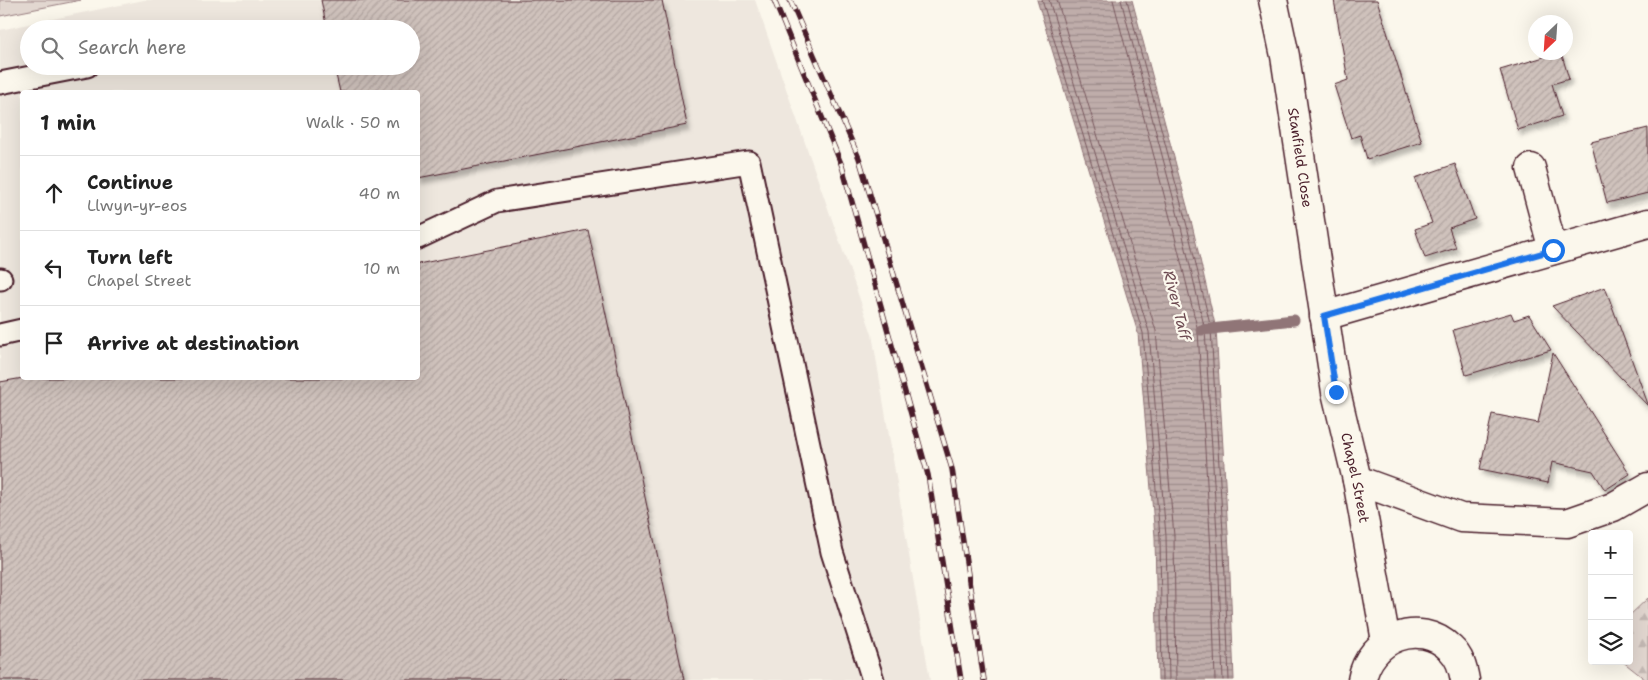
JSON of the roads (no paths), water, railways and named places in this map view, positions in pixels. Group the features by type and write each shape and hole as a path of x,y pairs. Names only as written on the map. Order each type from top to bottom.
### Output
{"street":[{"name":"Stanfield Close","path":"1273,0 1284,56 1324,316"},
{"path":"1531,168 1553,250"},
{"path":"1324,316 1648,222"},
{"name":"Chapel Street","path":"1324,316 1336,392 1357,480 1386,641"},
{"path":"1357,480 1461,518 1567,523 1613,507 1648,487"},
{"path":"1362,680 1364,669 1373,653 1386,641 1403,634 1420,634 1437,639 1452,649 1461,664 1465,680"}],"lane":[{"path":"0,83 41,75"},
{"path":"420,237 497,200 749,162 832,552 873,680"},
{"path":"0,335 20,330"}],"water":[{"name":"River Taff","path":"1037,0 1132,0 1192,225 1216,329 1229,550 1234,680 1158,680 1155,537 1138,333"}],"waterway":[{"path":"1201,330 1294,320"}],"railway":[{"path":"774,0 842,166 928,475 961,680"},
{"path":"790,0 859,158 952,469 984,680"}]}
